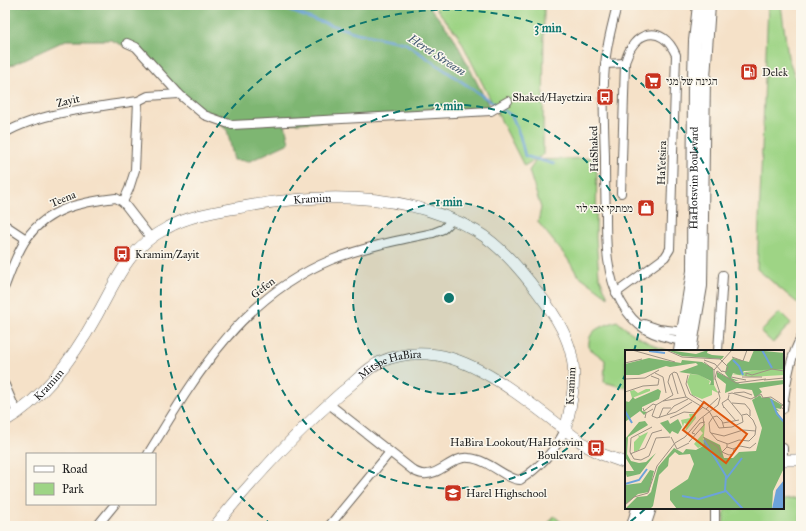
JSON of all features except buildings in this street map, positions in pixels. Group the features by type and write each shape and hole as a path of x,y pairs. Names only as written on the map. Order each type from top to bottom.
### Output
{"main road":[{"name":"HaHotsvim Boulevard","path":"690,350 685,341 693,271 694,76 695,41 699,5"},
{"name":"HaHotsvim Boulevard","path":"685,341 701,286 704,78 709,5"},
{"path":"633,526 638,509"},
{"path":"644,526 650,509"}],"street":[{"name":"HaShaked","path":"616,292 610,273 606,239 604,87 606,55 617,5"},
{"name":"HaYetsira","path":"616,292 665,257 670,249 676,55 668,41 655,35 643,35 637,40 628,52 625,63 621,193"},
{"path":"127,43 136,47 179,94 204,115 232,125 491,111 508,101"},
{"path":"605,64 625,63"},
{"name":"Zayit","path":"5,133 28,122 79,109 138,101 148,96 179,94"},
{"path":"138,101 135,170 123,202 150,238"},
{"name":"Teena","path":"5,286 26,239 36,226 64,209 85,202 116,198 123,202"},
{"name":"Kramim","path":"5,421 17,413 46,388 62,370 80,345 133,254 143,243 170,226 184,220 212,212 275,202 314,199 380,200 434,213 477,232 510,259 538,292 560,325 573,359 573,386 569,417 565,430"},
{"name":"Gefen","path":"149,453 210,356 260,303 282,287 330,261 356,251 433,233 444,229 452,220"},
{"path":"5,225 26,239"},
{"path":"718,350 724,275"},
{"path":"616,292 621,303 641,327 654,335 685,341"},
{"path":"784,401 786,384 793,358 801,338"},
{"name":"Mitspe HaBira","path":"215,526 254,478 313,417 379,363 395,357 414,353 438,355 460,362 480,371 502,384 588,447 601,454 625,463"},
{"path":"5,385 17,413"},
{"path":"329,404 414,471 423,474 434,472 457,460 467,457 478,459 513,478 520,480 550,453 556,446 565,430"},
{"path":"329,526 390,452"},
{"name":"Mitspe HaBira","path":"601,454 625,456"},
{"path":"784,460 801,460"},
{"path":"98,526 113,505"},
{"path":"715,526 716,509"}],"green space":[{"path":"5,5 428,5 453,36 491,110 285,124 289,143 250,161 234,160 227,130 191,102 140,53 111,40 66,40 5,68"},
{"path":"433,5 544,5 543,155 524,166 458,35"},
{"path":"768,5 781,5 788,57 801,95 801,306 757,269"},
{"path":"597,158 596,238 599,276 608,297 577,274 567,258 538,222 541,208 529,171 536,160"},
{"path":"780,312 791,323 773,343 761,332"},
{"path":"617,321 640,338 665,350 625,350 625,388 604,382 605,360 589,348 590,336 601,327"},
{"path":"801,498 801,526 723,526 725,509 784,509 784,500"},
{"path":"554,516 566,526 546,526"}],"waterway":[{"name":"Heret Stream","path":"275,5 309,18 357,33 405,43 512,116 520,136 525,156 554,164"}],"place":[{"name":"Delek","path":"749,72"},
{"name":"הגינה של מגי","path":"653,81"},
{"name":"Shaked/Hayetzira","path":"605,97"},
{"name":"ממתקי אבי לוי","path":"646,208"},
{"name":"Kramim/Zayit","path":"122,254"},
{"name":"HaBira Lookout/HaHotsvim Boulevard","path":"596,448"},
{"name":"Harel Highschool","path":"453,493"}]}
